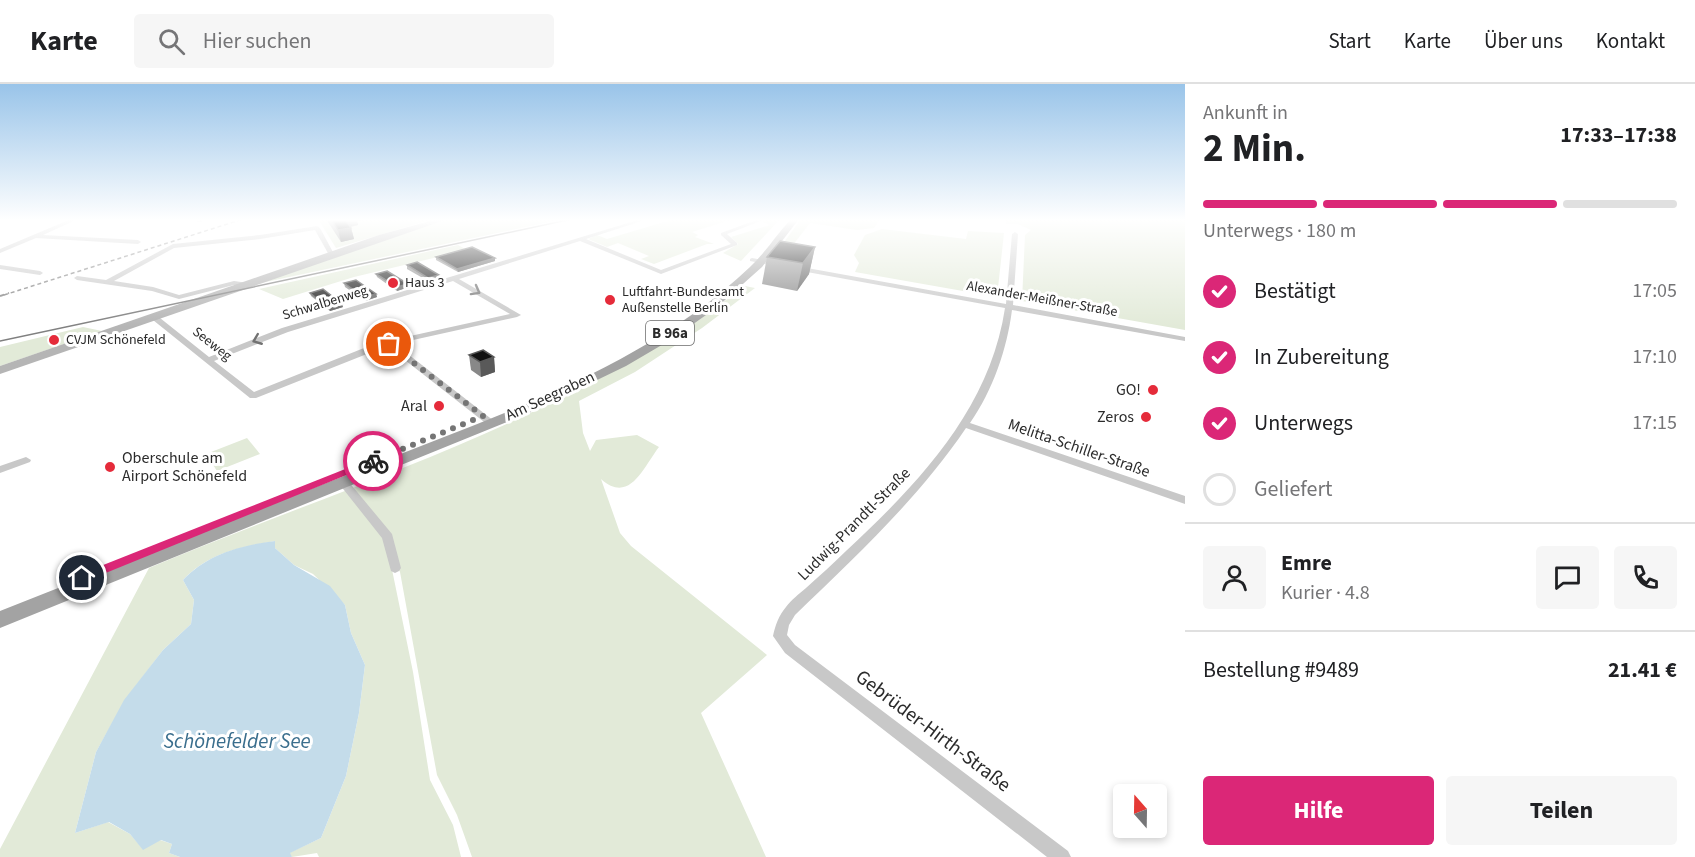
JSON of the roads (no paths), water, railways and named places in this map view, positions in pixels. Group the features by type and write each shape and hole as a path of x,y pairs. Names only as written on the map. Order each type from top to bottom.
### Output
{"main road":[{"name":"Am Seegraben","path":"758,259 761,255"},
{"name":"Am Seegraben","path":"0,611 487,419 561,393 652,344 711,304 762,255"},
{"name":"Am Seegraben","path":"0,620 344,483 487,419"}],"street":[{"path":"108,282 157,255"},
{"path":"0,370 328,255"},
{"name":"Schwalbenweg","path":"208,360 277,332 528,255"},
{"path":"620,255 661,272 706,255"},
{"name":"Ludwig-Prandtl-Straße","path":"780,636 782,625 790,611 913,492 963,424 989,380 1002,344 1010,305 1014,255"},
{"name":"Alexander-Meißner-Straße","path":"758,259 1185,337"},
{"path":"0,267 40,273"},
{"path":"76,278 108,282 179,297 234,284 246,284"},
{"path":"389,344 517,315 453,278"},
{"name":"Seeweg","path":"152,316 253,396 366,350 389,344"},
{"path":"389,344 487,419"},
{"name":"Melitta-Schiller-Straße","path":"963,424 1185,500"},
{"path":"0,470 26,460"},
{"path":"344,483 388,537 395,568"},
{"name":"Gebrüder-Hirth-Straße","path":"780,636 790,649 1062,857"}],"water":[{"name":"Schönefelder See","path":"275,541 275,548 294,565 330,586 345,605 351,633 365,665 359,713 346,776 321,838 290,853 292,857 180,857 169,853 172,844 161,840 143,850 130,834 109,822 75,833 96,752 124,700 163,650 191,624 194,600 183,580 192,571 214,557 238,548"}],"tram line":[{"path":"0,341 403,255"}],"railway":[{"path":"4,295 130,255"},
{"path":"0,296 9,293"}],"place":[{"name":"Haus 3","path":"393,283"},
{"name":"Luftfahrt-Bundesamt Außenstelle Berlin","path":"610,300"},
{"name":"CVJM Schönefeld","path":"54,340"},
{"name":"GO!","path":"1153,390"},
{"name":"Aral","path":"439,406"},
{"name":"Zeros","path":"1146,417"},
{"name":"Oberschule am Airport Schönefeld","path":"110,467"}]}
